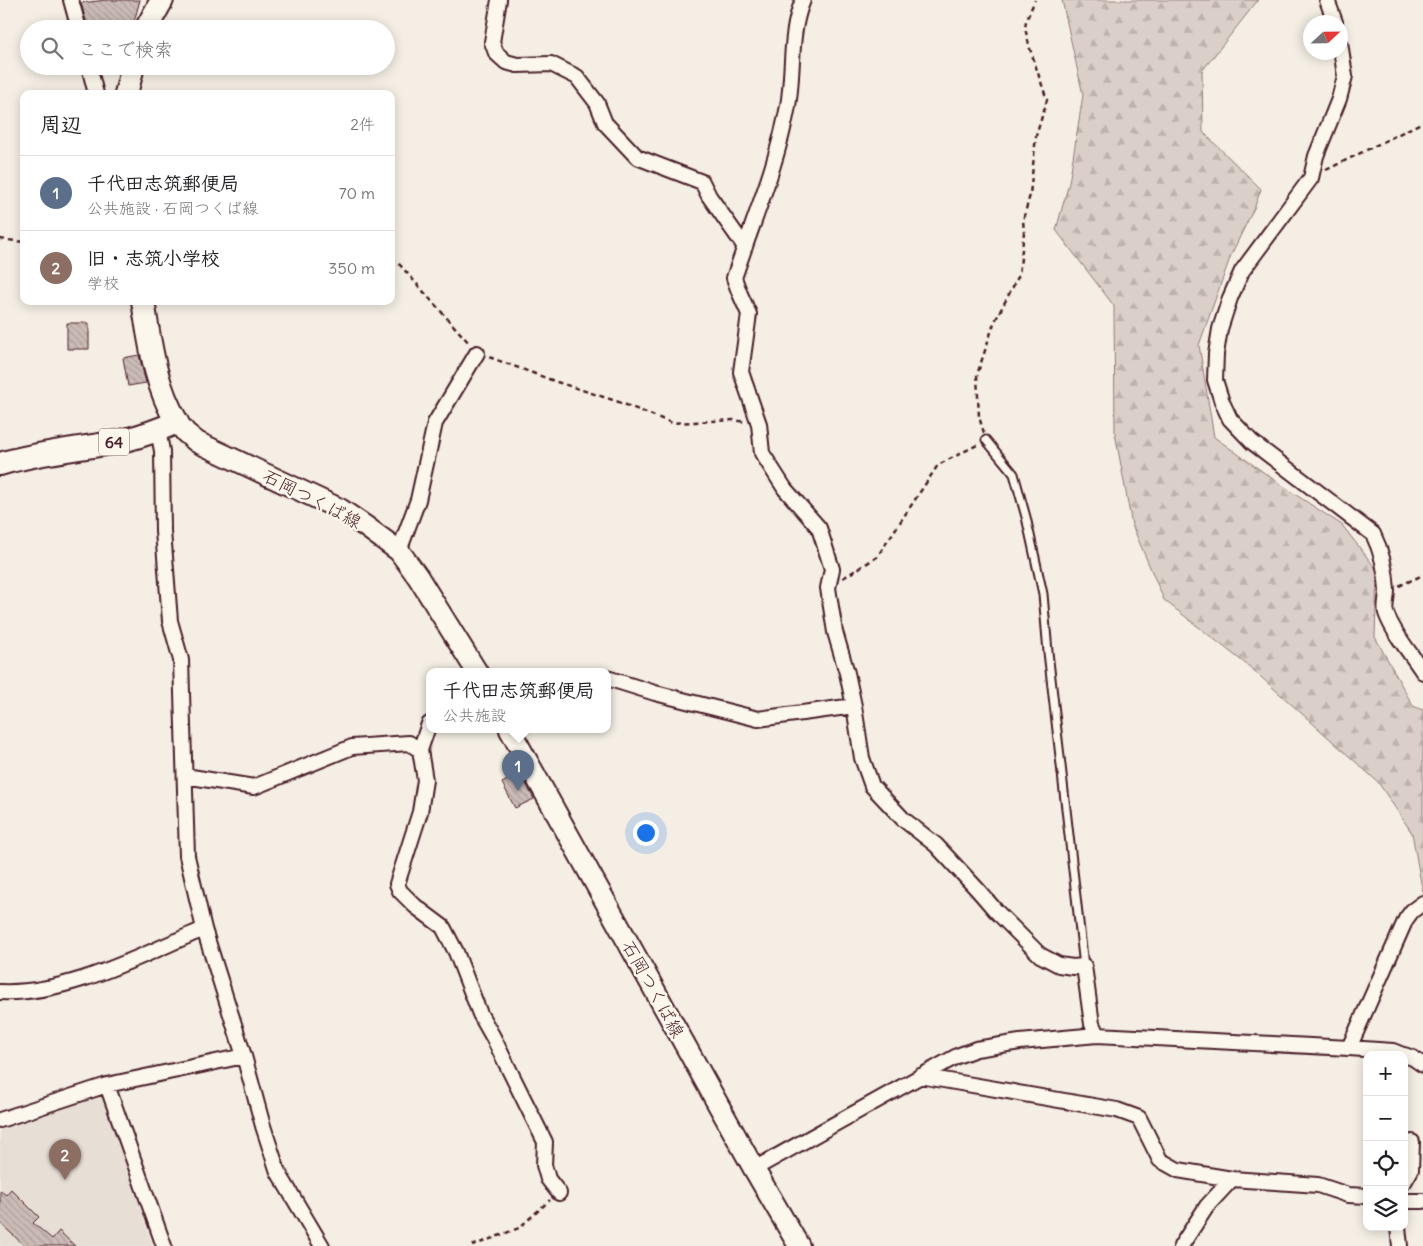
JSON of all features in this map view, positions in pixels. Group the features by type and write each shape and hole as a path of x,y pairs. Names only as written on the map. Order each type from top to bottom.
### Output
{"main road":[{"path":"151,20 162,0"},
{"path":"127,90 131,75"},
{"path":"144,305 157,376 164,397 168,426"},
{"name":"64","path":"0,464 49,453 121,441 168,426"},
{"name":"石岡つくば線","path":"168,426 186,433 208,448 340,509 399,551 418,577 475,668"},
{"name":"石岡つくば線","path":"512,733 754,1169 799,1246"}],"street":[{"path":"71,0 77,20"},
{"path":"498,0 492,42 496,53 506,62 518,65 552,64 577,77 597,103 605,122 637,157 702,182 709,196 745,247"},
{"path":"803,0 797,15 788,105 778,149 734,278 749,314 741,372 758,424 762,453 785,489 819,528 832,569 828,588 834,632 847,673 862,758 872,786 903,819 936,845 978,889 996,912 1040,955 1059,965 1073,968 1084,966 1092,1024 1097,1035"},
{"path":"1327,0 1332,15"},
{"path":"1343,60 1345,76 1339,99 1316,156 1311,178 1242,271 1230,298 1220,329 1216,354 1215,380 1230,419 1252,442 1374,534 1380,548 1387,592 1385,612 1398,636 1423,672"},
{"path":"91,75 95,90"},
{"path":"399,551 418,500 436,423 477,353"},
{"path":"168,426 162,451 163,531 170,621 181,660 187,856 204,929 278,1172 322,1246"},
{"path":"611,679 655,693 758,718 854,706"},
{"path":"426,733 420,750 425,780 420,812 397,884 400,891 415,906 443,927 456,952 480,1014 545,1142 544,1165 548,1179 559,1193"},
{"path":"185,776 254,787 352,747 409,743 420,750"},
{"path":"1349,1048 1406,919 1412,911 1423,903"},
{"path":"0,992 15,993 54,988 102,972 204,929"},
{"path":"754,1169 920,1076 957,1056 976,1049 1020,1042 1097,1035 1393,1051"},
{"path":"0,1120 107,1084 244,1056"},
{"path":"1408,1056 1423,1065"},
{"path":"920,1076 1117,1110 1139,1118 1160,1160 1178,1170 1232,1179 1318,1185 1348,1195 1363,1196"},
{"path":"107,1084 164,1246"},
{"path":"1408,1175 1411,1170 1412,1142"},
{"path":"1181,1246 1207,1206 1232,1179"},
{"path":"1408,1201 1423,1201"},
{"path":"1398,1231 1400,1246"}],"lane":[{"path":"986,440 1014,474 1026,517 1043,594 1084,966"}],"path":[{"path":"828,588 877,557 938,465 986,440 980,417 977,375 994,323 1019,275 1024,232 1023,220 1030,195 1036,136 1047,100 1025,28 1035,0"},
{"path":"1311,178 1423,122"},
{"path":"0,239 20,242"},
{"path":"395,262 456,327 477,353 556,382 616,401 672,423 734,420 758,424"},
{"path":"1387,592 1423,575"},
{"path":"472,1246 519,1228 559,1193"}],"shaded area":[{"path":"97,1094 103,1098 153,1246 0,1246 0,1128"}],"green space":[{"path":"1062,0 1258,0 1202,71 1203,132 1261,189 1255,206 1231,255 1199,345 1214,437 1342,525 1377,570 1375,637 1413,706 1423,710 1423,894 1412,833 1378,782 1251,668 1164,600 1132,525 1115,433 1114,306 1056,230 1069,183 1083,95"}],"building":[{"path":"106,0 140,0 134,20 86,20 81,3"},
{"path":"67,323 89,323 89,349 67,349"},
{"path":"139,355 146,383 128,386 123,358"},
{"path":"520,773 534,799 515,808 502,783"},
{"path":"11,1189 39,1217 33,1223 52,1239 59,1231 75,1246 25,1246 0,1223 0,1190 6,1195"}],"place":[{"name":"千代田志筑郵便局","path":"518,791"},
{"name":"旧・志筑小学校","path":"65,1180"}]}
